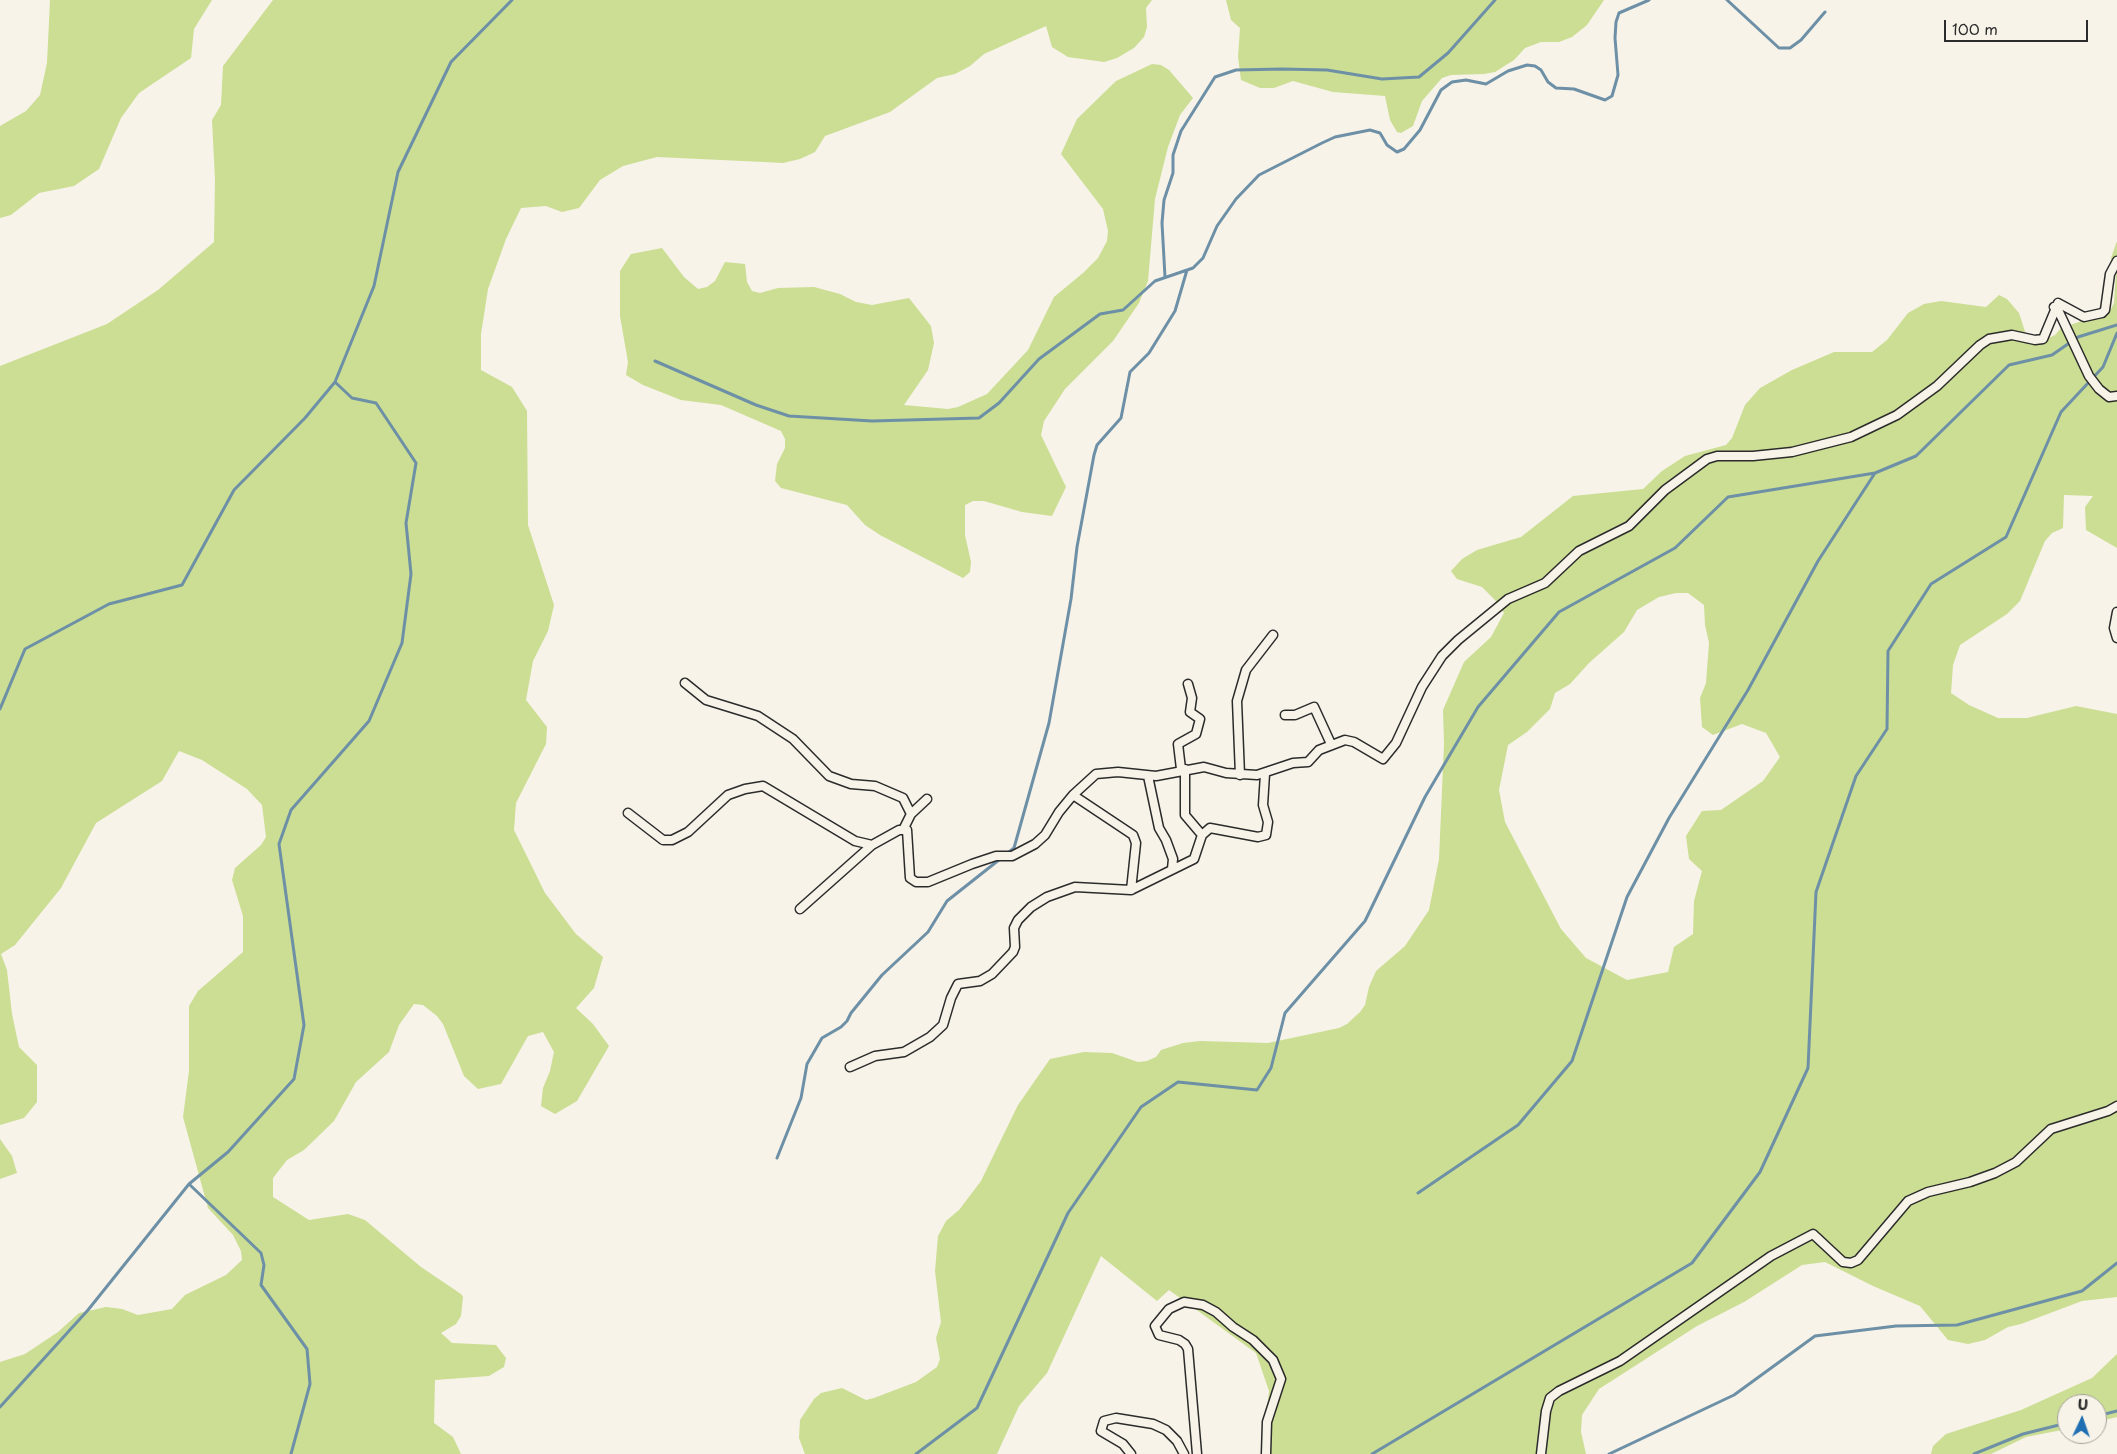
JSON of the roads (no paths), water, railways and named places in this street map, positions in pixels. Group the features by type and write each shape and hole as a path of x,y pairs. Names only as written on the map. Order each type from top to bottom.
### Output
{"street":[{"path":"904,828 908,834 910,878 916,882 941,878 996,856 1012,856 1035,844 1045,835 1058,812 1096,774 1118,772 1148,776 1204,767 1240,775 1265,774 1293,763 1308,762 1319,750 1331,744 1350,740 1377,757 1385,758 1396,743 1422,687 1442,656 1458,640 1508,599 1545,583 1579,551 1629,526 1665,490 1707,459 1717,456 1752,456 1792,452 1852,437 1897,416 1920,400 1980,345 1990,339 2012,335 2035,340 2043,339 2056,304 2060,303 2086,318 2102,313 2105,310 2110,274 2117,261"},
{"path":"2054,307 2059,312 2089,376 2099,389 2110,396 2117,396"},
{"path":"2117,612 2114,628 2117,638"},
{"path":"1240,775 1237,701 1246,670 1273,635"},
{"path":"685,683 706,700 758,716 793,739 819,768 840,782 875,786 903,798 911,814"},
{"path":"1188,684 1192,698 1190,712 1200,719 1196,734 1178,744 1183,769 1185,815 1202,835"},
{"path":"1285,714 1295,715 1314,707 1331,744"},
{"path":"850,1067 876,1056 904,1052 930,1037 943,1025 951,998 958,984 980,981 992,974 1014,952 1016,947 1014,928 1018,920 1031,907 1047,897 1075,887 1131,890 1194,859 1202,835 1210,828 1258,837 1266,835 1268,822 1263,805 1265,774"},
{"path":"1148,776 1159,828 1173,859 1172,869"},
{"path":"628,813 662,840 672,840 688,832 728,795 745,789 763,786 855,841 872,845"},
{"path":"1073,795 1133,835 1136,843 1131,890"},
{"path":"800,909 872,845 904,828 911,814 927,799"},
{"path":"1541,1454 1546,1412 1550,1398 1559,1390 1620,1361 1771,1256 1813,1234 1843,1262 1851,1263 1858,1260 1908,1201 1928,1192 1970,1182 1995,1172 2016,1162 2051,1129 2108,1111 2117,1106"},
{"path":"1197,1454 1188,1350 1185,1344 1179,1340 1159,1335 1156,1326 1169,1309 1184,1302 1203,1305 1216,1312 1233,1327 1253,1340 1274,1360 1281,1379 1267,1422 1266,1454"},
{"path":"1131,1454 1123,1444 1101,1431 1104,1421 1116,1418 1154,1424 1166,1430 1177,1441 1184,1454"}],"waterway":[{"path":"0,709 25,649 109,604 182,585 234,490 305,418 335,382 374,286 398,172 451,62 512,0"},
{"path":"1165,277 1162,223 1164,200 1173,173 1173,155 1181,131 1215,77 1236,70 1282,69 1327,70 1382,79 1419,77 1448,53 1495,0"},
{"path":"655,361 756,405 789,416 872,421 979,418 999,403 1039,359 1100,314 1123,310 1155,281 1193,268 1203,258 1217,226 1236,199 1259,175 1335,137 1370,130 1380,133 1387,145 1397,152 1404,149 1420,130 1441,90 1452,82 1466,80 1486,84 1508,71 1527,65 1535,66 1541,70 1548,82 1556,88 1574,89 1605,100 1612,96 1618,75 1615,38 1616,22 1619,13 1649,0"},
{"path":"1727,0 1779,48 1790,48 1801,40 1825,12"},
{"path":"777,1158 801,1098 807,1064 822,1038 841,1027 847,1021 851,1013 882,975 928,932 947,901 1014,848 1049,723 1071,599 1077,547 1094,455 1097,445 1121,418 1130,372 1149,353 1175,311 1187,270"},
{"path":"916,1454 977,1408 1068,1213 1141,1107 1178,1082 1257,1090 1271,1068 1285,1013 1365,921 1425,797 1478,707 1559,612 1675,548 1728,497 1875,473 1916,456 2009,365 2052,355 2078,337 2117,325"},
{"path":"1372,1454 1692,1263 1760,1172 1808,1068 1816,892 1856,776 1887,729 1888,651 1931,584 2006,537 2061,412 2103,367 2117,333"},
{"path":"0,1407 88,1310 189,1184 228,1152 294,1079 304,1025 279,844 291,810 369,721 402,643 411,574 406,523 416,463 376,403 352,398 335,382"},
{"path":"1418,1193 1518,1125 1572,1061 1627,897 1669,818 1748,690 1818,561 1875,473"},
{"path":"189,1184 261,1253 264,1265 261,1285 307,1349 310,1384 291,1454"},
{"path":"1609,1454 1734,1395 1815,1336 1896,1326 1957,1325 2082,1291 2117,1263"},
{"path":"2107,1414 2117,1411"},
{"path":"1974,1454 2023,1434 2057,1426"}]}
